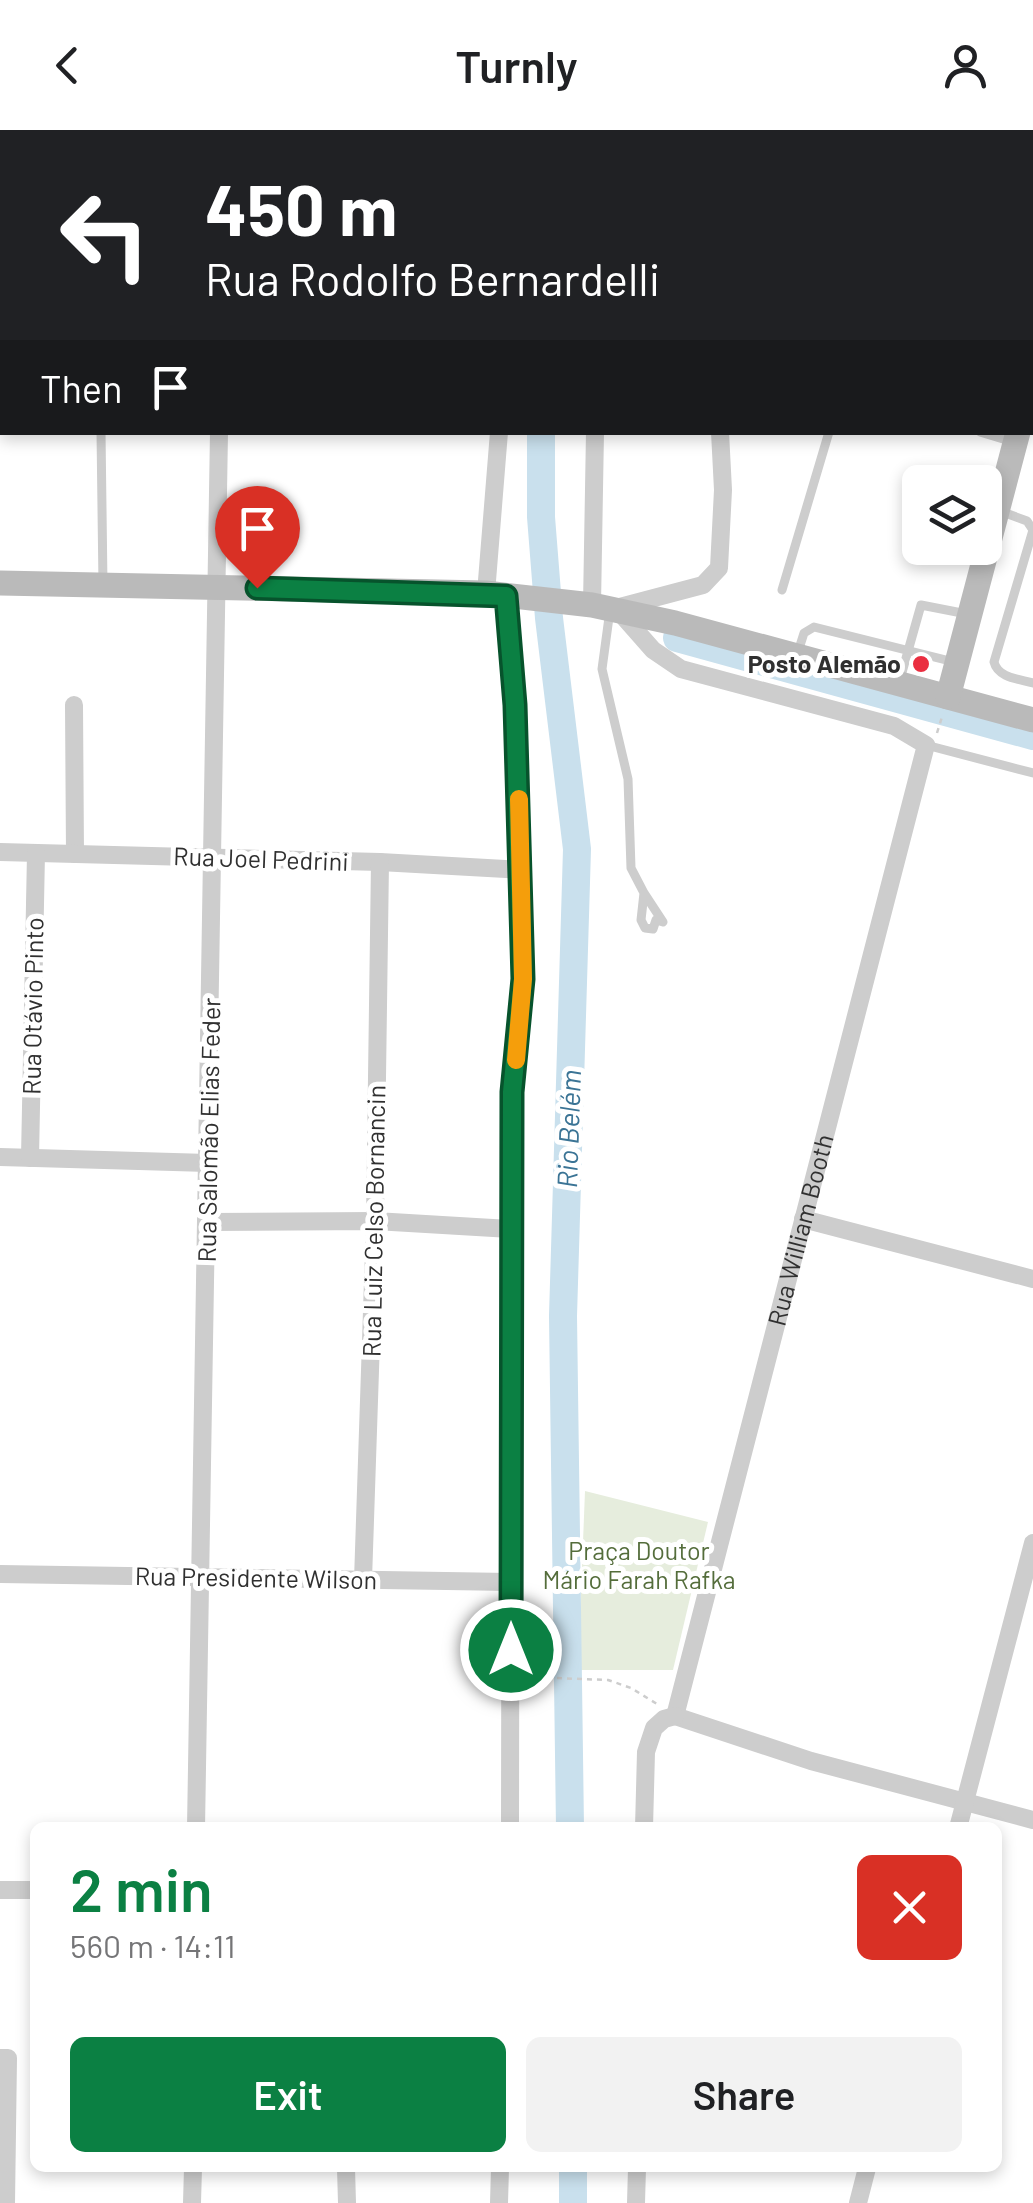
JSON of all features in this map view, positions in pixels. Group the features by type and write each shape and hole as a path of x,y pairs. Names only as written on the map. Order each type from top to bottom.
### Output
{"street":[{"name":"Rua Salomão Elias Feder","path":"196,1822 219,435"},
{"path":"496,594 500,435"},
{"path":"595,435 598,606"},
{"path":"598,606 703,585 719,568 723,490 720,435"},
{"path":"1002,495 1017,438"},
{"path":"948,696 983,565"},
{"path":"0,584 496,594 598,606 1033,720"},
{"path":"598,606 681,669 894,726 926,745"},
{"path":"74,705 75,854"},
{"name":"Rua William Booth","path":"675,1716 926,745"},
{"name":"Rua Joel Pedrini","path":"0,852 380,862 522,870"},
{"name":"Rua Otávio Pinto","path":"30,1158 36,853"},
{"name":"Rua Luiz Celso Bornancin","path":"363,1580 376,1220 380,862"},
{"path":"0,1157 208,1164"},
{"path":"803,1219 1033,1279"},
{"path":"207,1222 376,1220 511,1229 510,1822"},
{"path":"959,1822 1033,1542"},
{"name":"Rua Presidente Wilson","path":"0,1574 512,1582"},
{"path":"644,1822 648,1740 664,1719 675,1716 811,1761 1033,1820"},
{"path":"0,1890 30,1890"},
{"path":"4,2058 6,2203"},
{"path":"192,2172 192,2203"},
{"path":"346,2172 347,2203"},
{"path":"498,2203 500,2172"},
{"path":"636,2203 637,2172"},
{"path":"858,2203 867,2172"}],"lane":[{"path":"101,435 103,586"},
{"path":"782,590 828,435"},
{"path":"1002,511 1027,520 1033,530 994,662 1002,674 1033,683"},
{"path":"496,594 515,705 522,870 523,979 512,1092 511,1229"},
{"path":"899,684 921,605 970,614"},
{"path":"598,606 602,669 628,779 630,868 644,893"},
{"path":"796,656 804,633 814,627 957,662"},
{"path":"926,745 1033,773"}],"path":[{"path":"529,1679 594,1678 631,1688 675,1716"}],"green space":[{"name":"Praça Doutor Mário Farah Rafka","path":"585,1491 708,1522 673,1670 578,1670"}],"waterway":[{"name":"Rio Belém","path":"541,435 541,517 549,618 577,849 563,1316 570,1822"},
{"path":"677,638 1033,736"},
{"name":"Rio Belém","path":"573,2172 573,2203"}],"slow traffic":[{"path":"516,1060 523,979 519,799"}],"place":[{"name":"Posto Alemão","path":"921,664"}],"route":[{"path":"257,588 506,596 515,705 523,979 512,1092 511,1650"}]}
